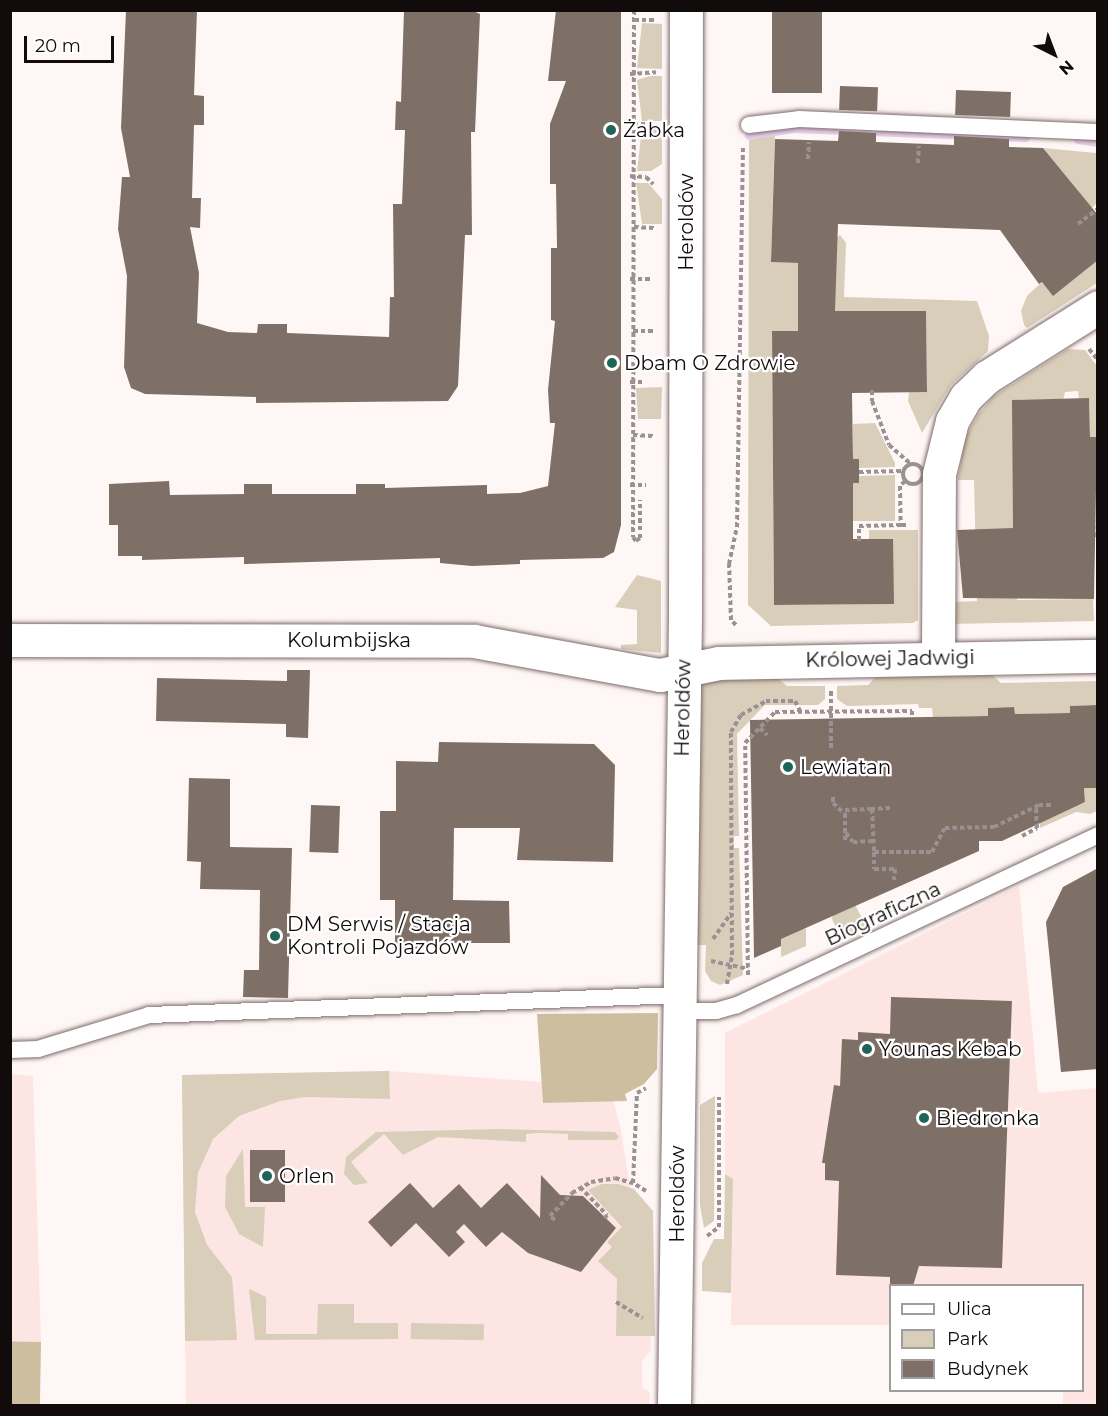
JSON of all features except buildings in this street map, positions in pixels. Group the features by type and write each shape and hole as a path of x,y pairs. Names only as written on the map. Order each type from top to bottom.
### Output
{"street":[{"name":"Heroldów","path":"674,1406 683,670 686,10"},
{"path":"938,658 939,474 952,421 968,394 987,377 1098,307"},
{"name":"Kolumbijska","path":"10,640 474,640 644,673 660,675 683,670"},
{"name":"Królowej Jadwigi","path":"683,670 719,663 1098,656"}],"lane":[{"path":"746,131 793,119 1098,132"},
{"name":"Biograficzna","path":"10,1050 39,1049 148,1015 680,1003 716,1011 737,1005 1098,835"}],"path":[{"path":"634,10 632,485 636,541 640,538 640,500"},
{"path":"634,20 655,20"},
{"path":"632,74 643,74"},
{"path":"633,124 655,124"},
{"path":"736,626 731,620 729,564 737,527 746,131"},
{"path":"808,147 808,159"},
{"path":"918,163 919,151"},
{"path":"632,176 650,178"},
{"path":"1078,224 1098,208"},
{"path":"633,227 654,228"},
{"path":"632,279 645,279"},
{"path":"633,331 654,332"},
{"path":"632,382 645,382"},
{"path":"872,390 872,401 889,445 897,456 915,464"},
{"path":"633,435 654,436"},
{"path":"859,472 903,471"},
{"path":"901,525 900,486 905,481"},
{"path":"632,485 646,485"},
{"path":"1097,537 1098,518"},
{"path":"859,541 859,526 912,525"},
{"path":"830,660 831,750"},
{"path":"727,984 731,966 732,732 741,715 766,701 795,701 801,713"},
{"path":"748,980 745,743 775,712 912,711 912,717"},
{"path":"760,728 767,735"},
{"path":"832,797 833,804 845,814"},
{"path":"874,852 932,852 945,828 994,827 1036,807 1053,805"},
{"path":"1022,836 1037,828 1036,807"},
{"path":"845,840 845,810 890,808"},
{"path":"872,809 874,869 895,869 894,880"},
{"path":"845,832 853,842 873,841"},
{"path":"706,960 748,969"},
{"path":"699,1236 711,1236 719,1227 720,1096"},
{"path":"555,1220 550,1216 580,1187 609,1178 633,1183"},
{"path":"580,1187 607,1215 605,1218"},
{"path":"616,1302 648,1323"}],"shaded area":[{"path":"1019,886 1038,1093 1097,1088 1097,1405 1063,1405 1063,1392 1084,1392 1084,1284 889,1284 889,1325 731,1325 733,1179 725,1174 725,1033"},
{"path":"658,1013 657,1069 644,1084 625,1094 627,1101 543,1103 537,1014"},
{"path":"389,1071 610,1087 621,1131 655,1336 651,1336 651,1350 642,1362 642,1387 650,1393 649,1405 186,1405 182,1075"},
{"path":"11,1074 33,1076 41,1342 11,1343"},
{"path":"11,1341 41,1342 40,1405 10,1404"}],"green space":[{"path":"642,23 662,24 662,69 637,68"},
{"path":"650,76 662,76 662,121 642,121 637,80"},
{"path":"642,128 662,128 662,164 651,171 637,171"},
{"path":"775,132 771,262 798,263 798,268 840,235 846,243 844,297 977,301 989,336 988,351 951,385 922,433 908,401 909,392 927,391 926,311 798,312 798,331 772,331 774,605 893,604 893,539 869,539 869,530 918,530 918,620 913,623 771,626 748,605 749,136"},
{"path":"1043,148 1096,153 1097,203 1092,208"},
{"path":"636,183 648,183 662,199 662,224 642,224"},
{"path":"1097,260 1097,283 1027,328 1024,325 1021,311 1027,296 1042,282"},
{"path":"1068,349 1085,350 1097,366 1097,437 1090,437 1089,398 1079,399 1078,391 1065,392 1017,600 1093,599 1094,621 950,624 954,602 977,601 974,480 958,480 965,438 978,415 994,396"},
{"path":"662,387 661,419 638,419 636,388"},
{"path":"875,423 895,467 859,468 859,459 853,459 853,424"},
{"path":"895,475 895,521 853,521 853,483 859,483 859,476"},
{"path":"637,575 661,581 661,653 621,649 621,645 637,644 637,610 615,607"},
{"path":"988,671 1001,683 1097,681 1097,705 1070,706 1070,713 1015,714 1014,707 988,708 988,716 933,717 932,708 919,708 918,704 847,706 837,699 837,686 868,685 879,674"},
{"path":"775,676 787,686 825,686 825,699 818,705 765,705 737,734 739,836 734,836 734,848 739,848 743,975 720,985 711,981 705,971 706,945 694,945 699,687 707,679"},
{"path":"1084,788 1097,788 1097,811 1090,814 1076,812 1040,828 1040,814 1059,813 1085,802"},
{"path":"838,871 866,926 841,938 832,919"},
{"path":"806,929 806,946 781,957 781,930"},
{"path":"389,1071 390,1099 305,1097 280,1101 239,1116 213,1139 198,1173 195,1212 207,1245 232,1277 237,1340 185,1341 182,1075"},
{"path":"715,1096 714,1221 704,1228 700,1205 700,1105"},
{"path":"499,1129 615,1132 619,1137 616,1140 568,1140 568,1134 539,1133 526,1134 526,1142 438,1137 403,1155 384,1134 351,1162 368,1183 354,1185 344,1174 346,1157 376,1132"},
{"path":"243,1149 245,1207 265,1207 263,1247 239,1234 225,1207 226,1176"},
{"path":"725,1174 733,1179 731,1293 702,1291 702,1263 714,1239 724,1239"},
{"path":"602,1184 618,1184 634,1189 653,1211 655,1336 616,1336 617,1279 598,1261 612,1247 607,1242 622,1227 588,1190"},
{"path":"249,1289 266,1297 266,1334 317,1334 318,1304 354,1304 354,1323 398,1323 398,1339 255,1340"},
{"path":"411,1323 484,1324 484,1340 411,1339"}],"waterway":[{"path":"749,135 793,128 1025,137"},
{"path":"1078,139 1098,142"}],"place":[{"name":"Żabka","path":"611,130"},
{"name":"Dbam O Zdrowie","path":"612,363"},
{"name":"Lewiatan","path":"788,767"},
{"name":"DM Serwis / Stacja Kontroli Pojazdów","path":"275,936"},
{"name":"Younas Kebab","path":"867,1049"},
{"name":"Biedronka","path":"924,1118"},
{"name":"Orlen","path":"267,1176"}]}
